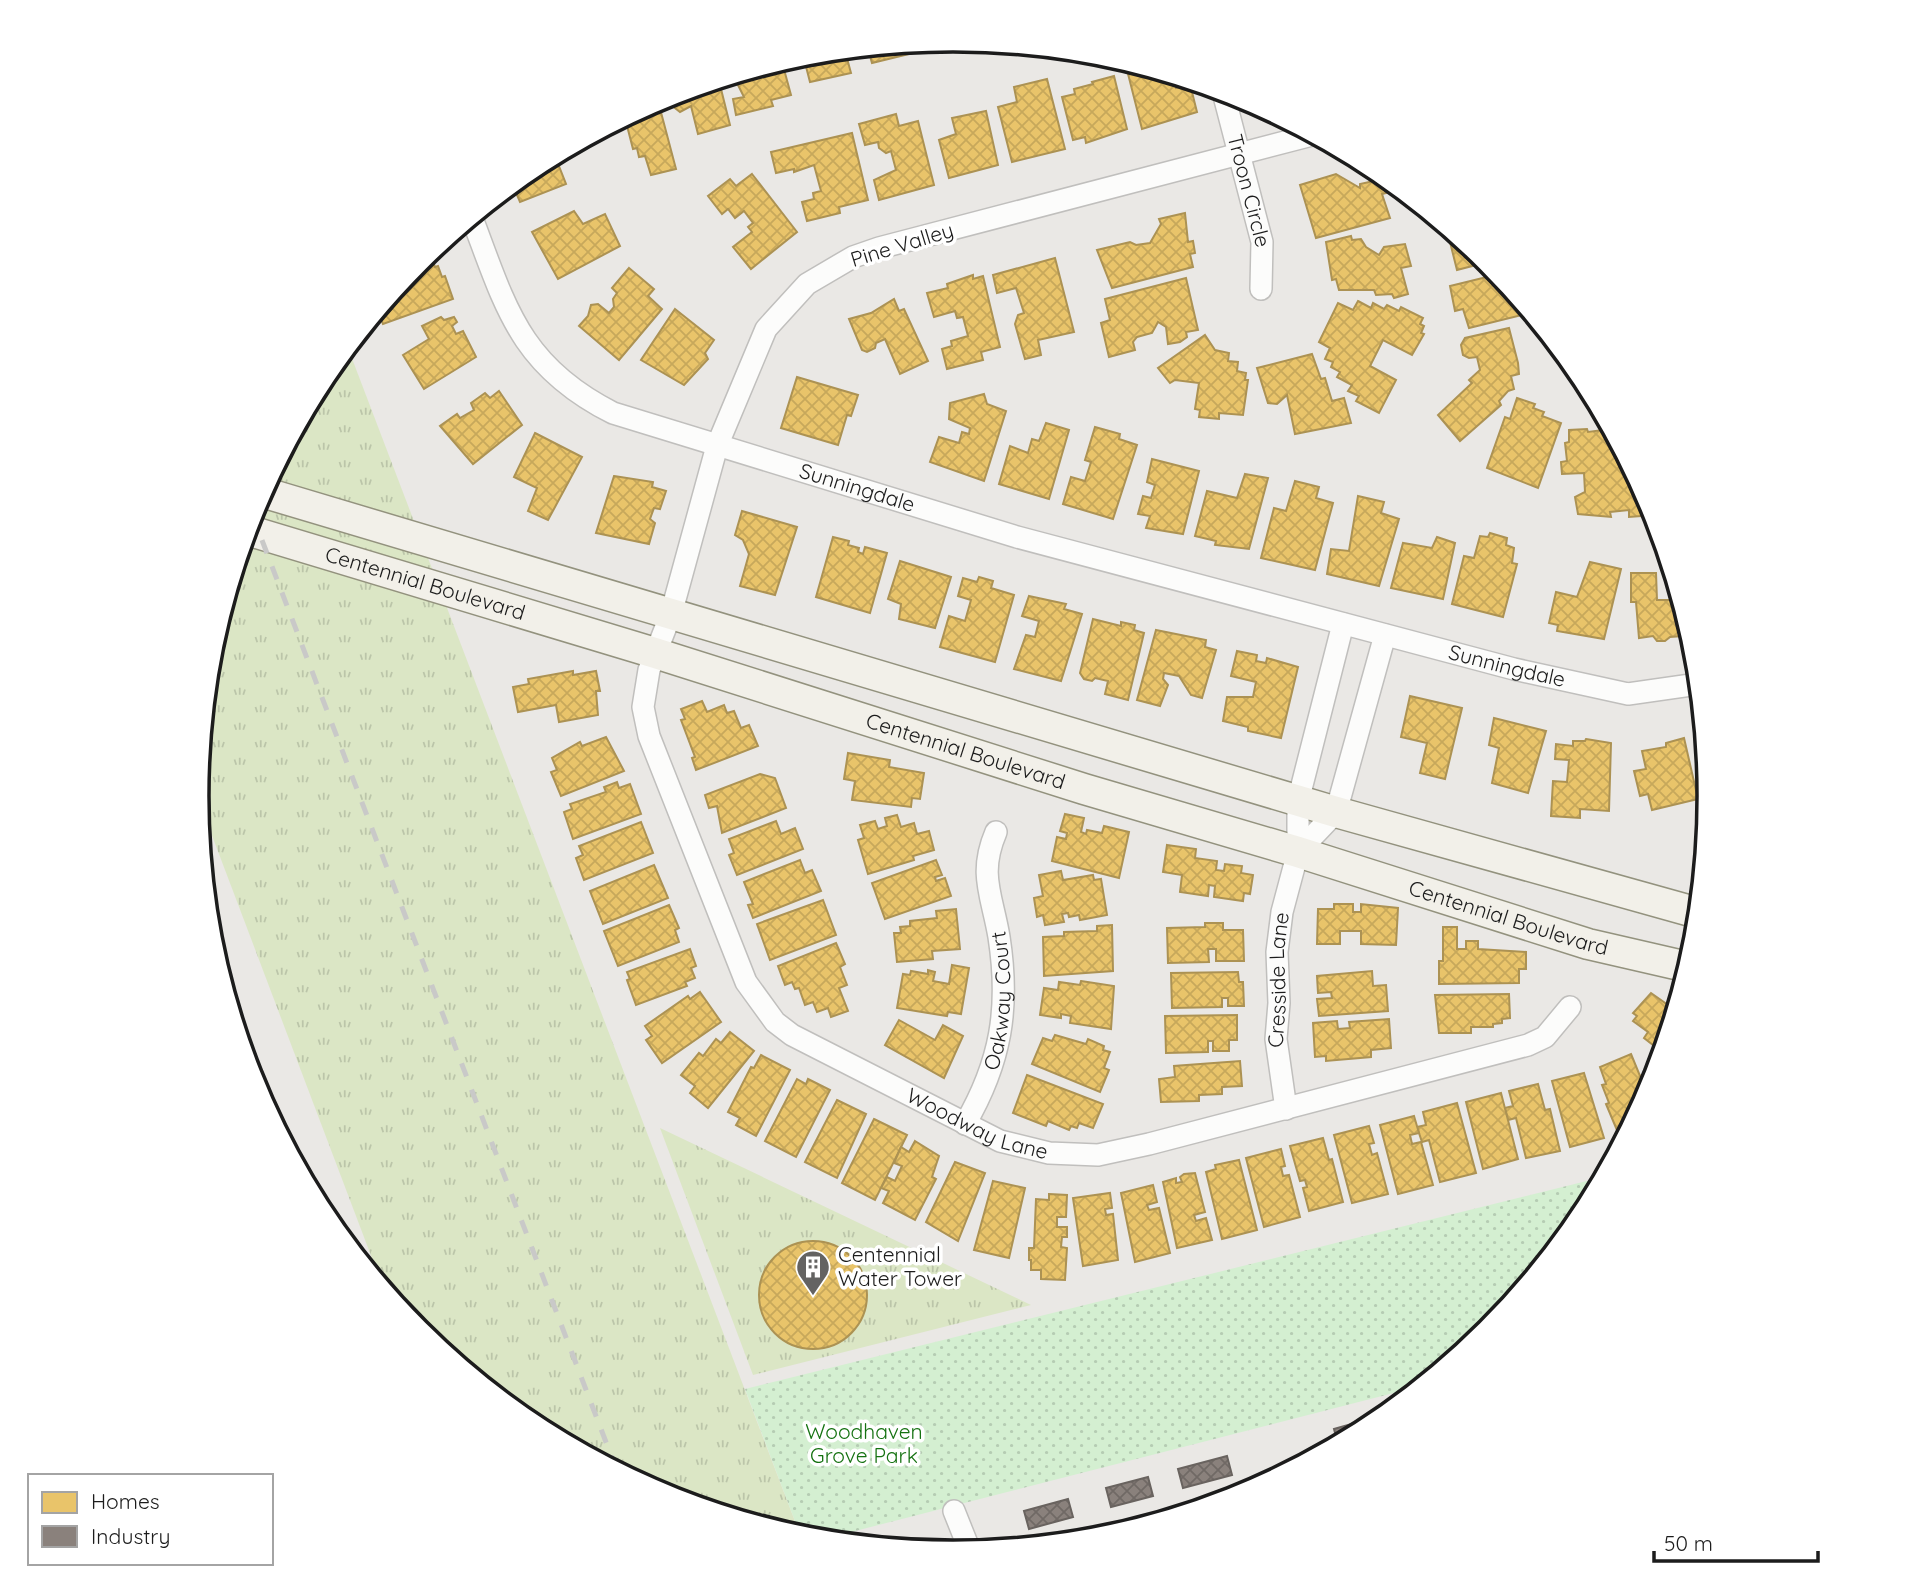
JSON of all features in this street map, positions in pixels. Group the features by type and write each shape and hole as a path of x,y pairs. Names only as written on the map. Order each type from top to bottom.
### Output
{"main road":[{"name":"Centennial Boulevard","path":"273,495 1298,801 1688,911"},
{"name":"Centennial Boulevard","path":"258,533 655,653 1588,944 1678,965"}],"street":[{"name":"Troon Circle","path":"1226,105 1262,242 1261,289"},
{"name":"Pine Valley","path":"671,614 717,446 766,329 807,284 853,257 1299,138"},
{"name":"Sunningdale","path":"475,226 510,318 539,360 588,401 613,414 1017,537 1514,669 1628,694 1689,685"},
{"name":"Woodway Lane","path":"671,614 655,653 643,707 649,736 746,982 775,1022 792,1035 1000,1141 1049,1153 1098,1155 1528,1045 1545,1037 1570,1007"},
{"path":"1298,852 1298,801 1342,624"},
{"path":"1298,852 1336,812 1385,635"},
{"name":"Oakway Court","path":"965,1124 982,1094 1003,1031 1003,972 999,935 986,886 987,854 996,832"},
{"name":"Cresside Lane","path":"1286,1109 1276,1039 1279,1003 1278,952 1282,912 1298,852"},
{"path":"954,1511 965,1540"}],"green space":[{"path":"352,359 796,1523 714,1501 668,1484 581,1441 500,1387 462,1356 427,1323 373,1262 210,832 209,796 215,699 223,651 248,557 286,467 334,383"},
{"path":"660,1128 1031,1305 753,1375"},
{"name":"Woodhaven Grove Park","path":"1590,1180 1572,1210 1512,1287 1444,1356 1400,1391 848,1533 796,1523 745,1389"}],"building: Homes":[{"path":"910,54 872,63 870,57"},
{"path":"848,60 851,73 810,82 806,67"},
{"path":"785,72 791,95 771,100 773,106 736,115 733,99 744,97 738,85"},
{"path":"1128,74 1192,92 1197,112 1142,129"},
{"path":"1114,76 1127,129 1086,143 1085,137 1073,140 1062,97 1075,94 1074,89"},
{"path":"1047,79 1065,149 1012,162 998,107 1017,102 1014,87"},
{"path":"721,90 730,125 698,134 691,106 680,112 674,107"},
{"path":"986,111 998,165 949,178 939,140 956,134 952,118"},
{"path":"661,112 676,169 651,175 645,156 639,157 637,148 633,149 627,127"},
{"path":"896,114 899,126 918,121 934,185 879,200 874,180 896,170 891,151 886,153 879,148 878,142 865,145 859,124"},
{"path":"852,133 868,200 839,207 840,213 807,221 802,202 814,199 813,193 821,191 814,165 794,172 794,169 776,173 771,152"},
{"path":"559,166 566,184 520,202 517,194"},
{"path":"752,174 797,232 751,269 733,247 752,232 748,227 753,223 744,211 735,218 728,209 722,214 708,196 730,179 736,186"},
{"path":"1336,174 1360,188 1360,184 1371,182 1386,192 1382,194 1390,218 1316,238 1300,185"},
{"path":"574,211 583,224 605,214 620,246 558,279 532,232"},
{"path":"1185,213 1188,242 1193,241 1195,253 1190,254 1193,267 1112,288 1097,250 1130,242 1136,245 1150,243 1161,224 1159,219"},
{"path":"1351,236 1352,240 1361,239 1366,247 1379,255 1384,247 1405,244 1411,266 1401,268 1408,294 1394,298 1392,294 1376,295 1374,290 1339,290 1336,279 1332,280 1326,242"},
{"path":"1450,243 1474,266 1457,270"},
{"path":"1055,258 1074,332 1038,340 1041,355 1025,359 1015,324 1018,315 1024,313 1016,288 997,293 993,275"},
{"path":"434,264 435,267 438,266 442,277 445,276 453,299 383,324 382,321 427,270"},
{"path":"629,268 654,289 648,296 662,309 619,360 579,326 588,316 591,305 598,304 609,313 614,307 613,299 617,293 612,288"},
{"path":"973,275 973,279 983,276 1000,347 981,352 983,360 947,369 942,349 952,346 951,341 968,336 963,317 957,318 955,311 934,317 927,293 948,288 947,284"},
{"path":"1486,277 1520,316 1469,328 1463,309 1455,311 1450,286"},
{"path":"1186,278 1198,330 1186,332 1187,337 1180,342 1168,344 1166,327 1158,322 1152,333 1137,337 1133,342 1135,350 1109,357 1101,323 1110,320 1105,299"},
{"path":"894,299 899,311 904,309 928,361 900,374 885,339 867,352 862,350 849,319 871,313"},
{"path":"1358,301 1371,308 1373,303 1384,309 1387,305 1399,311 1401,307 1423,318 1420,324 1424,326 1421,333 1424,334 1412,355 1383,340 1370,366 1396,380 1379,413 1356,401 1359,396 1348,391 1352,385 1337,377 1340,372 1331,367 1333,362 1325,359 1330,348 1319,342 1338,303 1353,310"},
{"path":"675,309 714,340 705,353 708,359 684,385 641,360"},
{"path":"441,317 444,320 454,317 457,322 452,326 456,334 463,331 476,357 424,389 403,355 429,339 422,326"},
{"path":"1509,328 1519,374 1511,376 1514,389 1508,391 1499,401 1501,405 1460,441 1438,415 1472,383 1469,380 1480,370 1477,357 1469,358 1463,355 1461,345 1465,338"},
{"path":"1205,335 1215,350 1229,353 1228,361 1238,362 1237,371 1246,373 1245,380 1248,380 1243,415 1219,413 1219,419 1199,417 1200,410 1195,409 1199,383 1175,380 1170,383 1158,368"},
{"path":"1312,354 1321,379 1325,378 1332,401 1344,398 1351,423 1295,434 1287,395 1277,404 1268,403 1257,368"},
{"path":"797,377 858,395 851,416 847,415 838,445 781,428"},
{"path":"499,391 522,425 473,464 440,426 457,414 460,418 474,410 471,403 485,393 490,398"},
{"path":"984,394 987,404 1006,411 984,481 930,462 939,437 959,443 962,432 969,434 970,428 949,419 950,403"},
{"path":"1517,398 1535,404 1533,408 1544,412 1542,416 1561,423 1538,488 1487,468 1505,417 1510,419"},
{"path":"1046,423 1069,430 1049,499 999,484 1010,446 1028,453 1032,439 1039,441"},
{"path":"1095,427 1120,434 1119,439 1137,445 1113,519 1063,504 1071,477 1085,481 1091,462 1085,460"},
{"path":"1569,430 1600,430 1642,516 1629,517 1629,510 1610,512 1611,517 1578,514 1575,497 1585,492 1584,473 1562,474 1561,462 1567,461 1565,443 1569,442"},
{"path":"535,433 582,457 548,520 528,511 537,488 514,477"},
{"path":"1152,459 1199,471 1183,534 1146,528 1150,516 1138,514 1143,496 1151,498 1155,485 1147,482"},
{"path":"1245,474 1268,478 1249,549 1215,545 1216,541 1195,536 1207,491 1237,498"},
{"path":"614,476 653,482 652,487 666,491 660,509 654,508 650,519 655,523 649,544 596,533"},
{"path":"1295,481 1319,487 1316,498 1333,503 1315,570 1261,558 1274,508 1286,511"},
{"path":"1358,496 1384,502 1381,513 1399,519 1379,586 1327,574 1331,549 1349,551"},
{"path":"742,511 797,527 775,595 740,586 749,554 743,540 735,535"},
{"path":"1490,533 1507,538 1506,545 1514,548 1512,563 1517,564 1503,617 1452,604 1464,556 1474,558 1480,536 1488,537"},
{"path":"833,537 849,541 848,545 859,548 858,552 863,554 865,547 887,553 870,613 816,597"},
{"path":"1437,537 1455,543 1443,599 1391,588 1403,543 1432,548"},
{"path":"900,561 951,577 935,628 899,619 901,604 888,599"},
{"path":"1590,562 1621,569 1604,639 1557,631 1558,625 1549,623 1556,592 1577,597"},
{"path":"1631,573 1656,573 1657,600 1671,600 1680,636 1670,637 1665,641 1657,641 1653,636 1639,638 1636,602 1631,602"},
{"path":"979,577 993,581 991,588 1014,595 995,662 940,647 949,616 965,621 971,600 958,596 963,578 977,582"},
{"path":"1029,596 1066,604 1064,609 1082,614 1061,681 1014,669 1026,635 1035,637 1039,621 1022,616"},
{"path":"1093,619 1121,626 1121,622 1135,625 1134,630 1144,633 1128,700 1105,694 1108,681 1084,679 1080,673"},
{"path":"1156,630 1206,640 1205,647 1216,650 1202,698 1191,695 1179,676 1164,673 1163,679 1168,685 1160,706 1137,700"},
{"path":"1237,651 1257,655 1256,661 1266,663 1267,658 1298,667 1281,738 1248,731 1248,727 1223,721 1227,697 1253,697 1256,682 1231,676"},
{"path":"573,671 573,675 596,671 600,691 596,691 598,715 559,722 556,705 518,712 513,687 529,684 528,679"},
{"path":"1410,696 1462,708 1445,779 1420,773 1427,743 1401,737"},
{"path":"702,701 707,712 724,705 727,713 734,711 741,728 749,725 758,746 696,770 692,758 695,757 681,720 685,719 681,709"},
{"path":"1494,718 1546,731 1528,793 1492,783 1499,748 1489,745"},
{"path":"606,737 624,771 561,796 551,772 557,770 552,758 580,742 582,746"},
{"path":"1684,738 1697,799 1652,810 1648,794 1640,796 1634,771 1646,769 1642,751 1666,747 1666,743"},
{"path":"1586,739 1611,743 1609,811 1580,809 1580,818 1551,816 1553,781 1567,782 1569,760 1555,759 1556,744 1573,746 1573,741"},
{"path":"848,753 890,760 889,767 924,773 920,799 912,798 911,807 852,800 855,781 844,779"},
{"path":"760,774 775,778 786,808 722,833 717,806 709,808 705,795"},
{"path":"617,782 619,788 630,784 641,814 573,839 564,812 572,809 570,804 606,792 604,787"},
{"path":"1065,814 1084,818 1081,832 1086,834 1087,830 1102,833 1104,826 1129,832 1119,878 1052,861 1057,837 1066,839 1067,833 1060,831"},
{"path":"897,815 901,827 914,823 917,834 929,831 934,850 913,856 914,860 868,874 858,840 864,838 860,825 875,821 878,829 887,826 885,818"},
{"path":"776,821 781,834 795,828 803,849 737,875 729,855 734,853 729,839"},
{"path":"641,822 653,853 584,880 576,858 583,855 579,846"},
{"path":"1167,845 1196,849 1195,858 1217,861 1216,870 1224,871 1225,864 1242,866 1241,873 1253,875 1250,894 1244,893 1243,901 1214,897 1215,886 1209,885 1208,896 1180,892 1182,875 1163,872"},
{"path":"800,860 805,873 812,870 821,891 753,918 748,905 753,904 744,882"},
{"path":"936,860 942,875 935,877 936,881 945,878 951,896 885,919 872,883"},
{"path":"654,865 668,898 603,924 590,891"},
{"path":"1061,871 1063,880 1093,875 1094,880 1101,879 1107,915 1080,920 1079,915 1069,917 1068,913 1062,914 1064,922 1045,925 1043,915 1037,917 1034,898 1043,896 1039,875"},
{"path":"823,900 836,935 770,960 757,924"},
{"path":"1334,904 1353,904 1353,912 1361,912 1361,904 1398,908 1396,945 1361,944 1361,931 1340,931 1340,944 1317,944 1318,909 1334,909"},
{"path":"669,905 679,928 675,930 679,942 618,966 604,931"},
{"path":"956,909 960,949 932,951 933,959 897,962 894,933 901,933 900,927 910,926 910,921 937,918 936,911"},
{"path":"1205,923 1223,923 1223,930 1243,930 1244,961 1216,961 1216,949 1208,949 1209,962 1168,963 1167,928 1205,927"},
{"path":"1112,925 1113,971 1044,976 1043,937 1064,936 1064,932 1097,931 1097,926"},
{"path":"1443,927 1457,927 1457,949 1466,949 1466,941 1478,941 1478,949 1526,952 1526,969 1519,969 1519,983 1439,984 1439,961 1443,961"},
{"path":"836,943 845,964 840,967 847,985 839,988 848,1011 831,1017 828,1008 817,1012 813,1002 805,1005 799,988 795,989 792,982 785,985 778,966"},
{"path":"690,949 696,966 691,968 695,978 685,982 687,986 636,1005 627,980 630,979 627,972"},
{"path":"952,965 969,968 961,1014 948,1012 947,1016 897,1008 903,974 910,975 911,971 928,974 928,970 935,972 933,981 949,984"},
{"path":"1372,971 1373,986 1386,985 1388,1011 1319,1016 1317,999 1332,998 1331,992 1318,993 1317,976"},
{"path":"1238,972 1239,982 1243,982 1244,1006 1228,1006 1228,998 1222,998 1222,1007 1172,1008 1171,973"},
{"path":"1081,981 1114,986 1111,1029 1070,1023 1071,1016 1061,1014 1061,1018 1040,1015 1044,988 1058,990 1059,982 1080,985"},
{"path":"700,992 721,1022 662,1063 646,1040 652,1036 645,1026 688,996 690,999"},
{"path":"1651,993 1667,1005 1654,1046 1644,1038 1648,1032 1633,1021 1637,1016 1633,1013"},
{"path":"1509,994 1510,1018 1502,1019 1502,1023 1493,1024 1493,1027 1471,1027 1471,1033 1439,1033 1435,995"},
{"path":"1237,1015 1237,1040 1229,1040 1229,1051 1213,1051 1213,1041 1208,1041 1208,1052 1166,1053 1165,1016"},
{"path":"1389,1019 1391,1048 1371,1050 1371,1057 1326,1061 1326,1056 1315,1057 1313,1023 1337,1021 1338,1029 1350,1028 1349,1022"},
{"path":"899,1020 935,1040 943,1025 963,1036 944,1078 885,1045"},
{"path":"730,1032 754,1051 708,1108 690,1093 695,1086 681,1075 699,1053 703,1056 716,1039 721,1043"},
{"path":"1055,1035 1086,1044 1088,1039 1104,1046 1103,1050 1110,1052 1104,1068 1109,1070 1100,1092 1032,1064 1043,1038 1052,1041"},
{"path":"1631,1054 1640,1076 1642,1075 1617,1131 1606,1104 1609,1103 1602,1085 1606,1084 1600,1067"},
{"path":"761,1055 790,1070 756,1136 736,1125 740,1118 728,1112 751,1067 754,1068"},
{"path":"1240,1061 1242,1086 1222,1087 1222,1094 1199,1095 1199,1101 1161,1102 1159,1079 1175,1077 1174,1066"},
{"path":"1584,1073 1604,1138 1570,1147 1552,1081"},
{"path":"1027,1075 1103,1104 1093,1128 1079,1123 1077,1128 1071,1126 1069,1130 1048,1121 1046,1126 1013,1113"},
{"path":"797,1079 806,1084 808,1079 830,1090 796,1157 765,1141"},
{"path":"1538,1084 1545,1110 1550,1109 1560,1151 1526,1158 1516,1118 1508,1120 1505,1108 1513,1106 1509,1091"},
{"path":"1501,1093 1518,1159 1483,1169 1466,1102"},
{"path":"837,1100 866,1114 837,1178 805,1162"},
{"path":"1457,1103 1476,1173 1440,1182 1429,1140 1422,1142 1417,1127 1426,1125 1423,1112"},
{"path":"1414,1116 1419,1133 1410,1135 1412,1144 1421,1142 1433,1185 1398,1194 1380,1125"},
{"path":"874,1119 907,1135 875,1200 842,1183"},
{"path":"1369,1126 1374,1143 1369,1144 1372,1155 1377,1153 1388,1194 1352,1203 1334,1135"},
{"path":"1323,1138 1329,1160 1332,1159 1343,1202 1309,1211 1303,1188 1307,1187 1305,1180 1300,1181 1290,1146"},
{"path":"915,1141 939,1156 932,1177 936,1179 915,1220 883,1203 889,1191 881,1188 887,1177 895,1181 902,1166 894,1163 901,1147 909,1152"},
{"path":"1281,1149 1285,1166 1281,1167 1283,1176 1289,1175 1300,1217 1264,1227 1246,1158"},
{"path":"1239,1160 1257,1230 1222,1239 1206,1172 1216,1169 1215,1165"},
{"path":"955,1162 985,1173 958,1241 926,1222"},
{"path":"1195,1173 1205,1212 1194,1215 1196,1221 1206,1218 1212,1240 1177,1248 1163,1182 1176,1178 1176,1183 1182,1182 1180,1177 1184,1174"},
{"path":"993,1181 1025,1188 1009,1258 974,1250"},
{"path":"1153,1185 1157,1202 1147,1205 1149,1210 1159,1208 1170,1253 1135,1262 1121,1193"},
{"path":"1110,1193 1112,1208 1105,1209 1106,1215 1113,1214 1118,1260 1083,1266 1073,1198"},
{"path":"1049,1194 1067,1195 1066,1217 1057,1217 1057,1227 1067,1227 1067,1237 1062,1237 1061,1247 1067,1248 1065,1280 1041,1279 1041,1270 1031,1270 1029,1260 1029,1248 1034,1248 1036,1199 1049,1200"},
{"name":"Centennial Water Tower","path":"813,1241 833,1246 851,1257 862,1275 867,1295 862,1315 851,1333 833,1344 813,1349 793,1344 775,1333 764,1315 759,1295 764,1275 775,1257 793,1246"}],"building: Industry":[{"path":"1352,1424 1335,1434 1334,1429"},
{"path":"1227,1456 1232,1475 1183,1488 1178,1469"},
{"path":"1148,1477 1153,1496 1111,1507 1106,1488"},
{"path":"1068,1499 1073,1517 1029,1529 1024,1511"}],"railway":[{"path":"258,531 612,1458"}],"place":[{"name":"Centennial Water Tower","path":"813,1297"}]}
